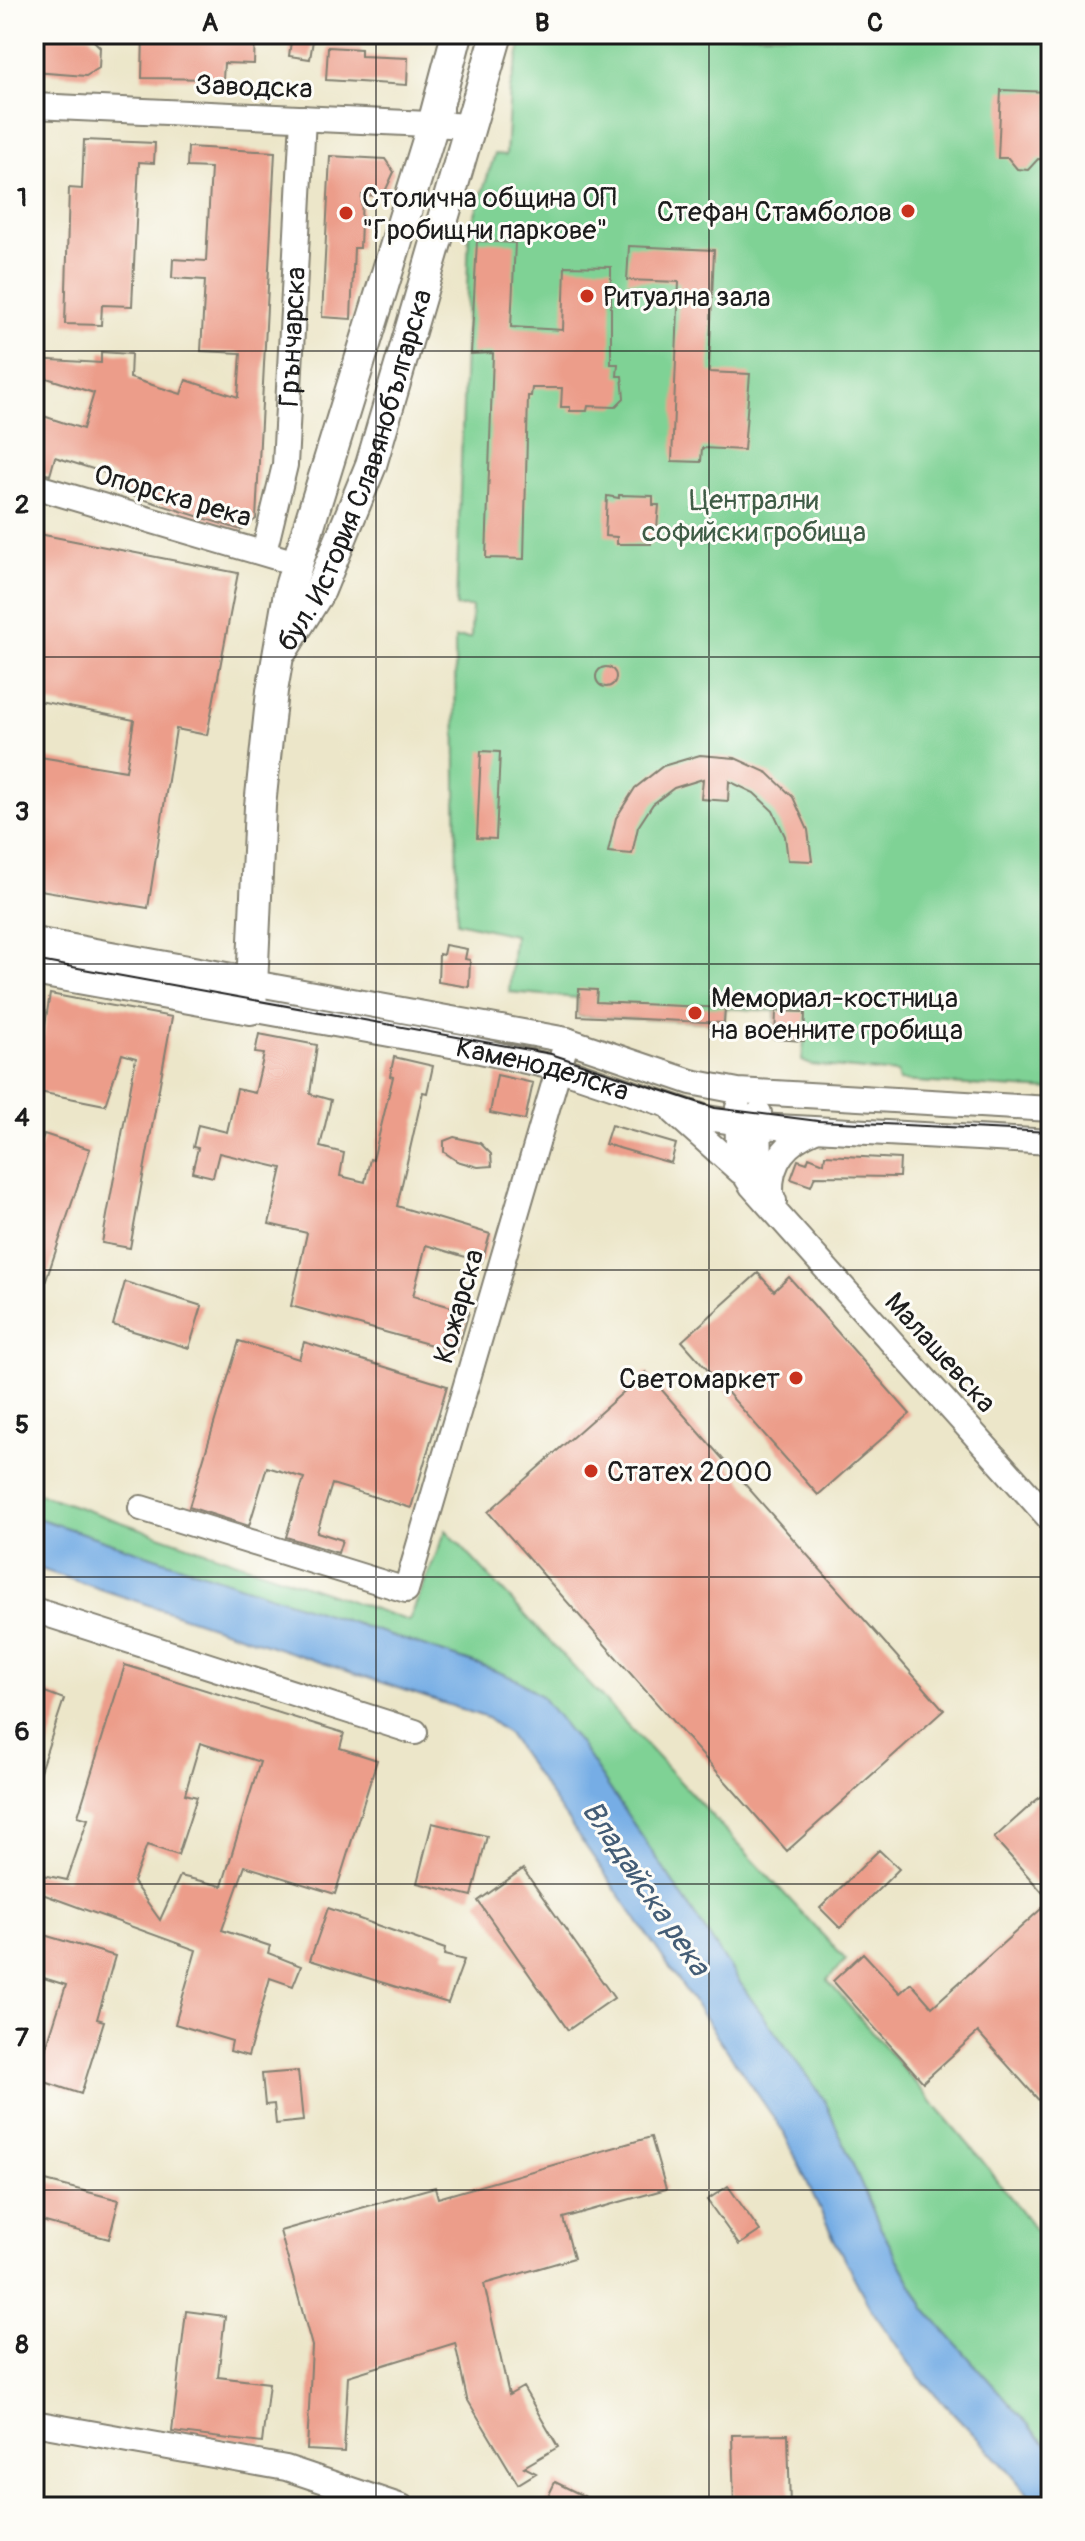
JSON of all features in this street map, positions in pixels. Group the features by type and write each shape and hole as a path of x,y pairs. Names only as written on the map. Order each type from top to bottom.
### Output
{"main road":[{"name":"бул. История Славянобългарска","path":"280,654 284,615 296,563 433,124 457,34"},
{"name":"бул. История Славянобългарска","path":"280,654 303,622 320,590 371,465 497,34"},
{"path":"252,996 260,806 272,691 280,654"},
{"name":"Каменоделска","path":"34,943 252,996"},
{"name":"Каменоделска","path":"34,970 252,996"}],"street":[{"name":"бул. История Славянобългарска","path":"444,82 445,34"},
{"name":"Заводска","path":"34,106 472,126"},
{"name":"Грънчарска","path":"264,552 285,465 303,118"},
{"name":"Опорска река","path":"34,486 296,563"},
{"name":"Каменоделска","path":"252,996 567,1040 691,1082 749,1092 1051,1109"},
{"name":"Каменоделска","path":"252,996 558,1068 689,1114 748,1124 817,1130 1051,1142"},
{"name":"Кожарска","path":"141,1508 406,1590 567,1040"},
{"name":"Малашевска","path":"749,1092 748,1124 760,1169 787,1224"},
{"path":"666,1106 741,1172"},
{"name":"Малашевска","path":"748,1124 736,1144 741,1172 1051,1520"},
{"path":"771,1195 770,1179 780,1154 792,1142 817,1130"},
{"path":"34,1610 415,1732"},
{"path":"34,2423 286,2468 402,2507"}],"green space":[{"name":"Централни софийски гробища","path":"524,34 1051,34 1051,1090 899,1081 897,1073 811,1065 802,1061 804,1041 775,1039 775,1011 725,1008 724,1023 578,1016 578,998 509,992 514,935 457,922 455,638 471,638 472,607 456,607 469,232 495,154 506,155 510,89"},
{"path":"34,1492 409,1621 446,1530 846,1960 827,1980 980,2158 1051,2250 1051,2450 926,2310 881,2229 825,2101 751,1999 581,1746 542,1697 517,1680 483,1666 34,1517"}],"water":[{"name":"Владайска река","path":"34,1517 483,1666 518,1680 542,1697 581,1746 751,1999 825,2101 881,2229 926,2310 1051,2450 1051,2507 1039,2507 919,2377 869,2306 783,2131 508,1734 487,1718 34,1567"}],"building":[{"path":"34,34 89,36 100,47 99,68 86,76 34,72"},
{"path":"143,34 255,34 254,64 224,63 223,79 142,78"},
{"path":"292,34 314,34 310,59 289,56"},
{"path":"328,47 361,49 361,56 408,58 407,85 326,80"},
{"path":"1001,90 1050,92 1048,160 1038,159 1028,170 1017,169 1008,158 998,158"},
{"path":"84,140 155,143 154,163 139,162 132,306 102,305 101,325 65,324 69,188 82,189"},
{"path":"188,147 275,152 256,519 241,530 111,489 115,476 55,457 50,475 34,471 34,413 83,429 94,393 34,374 34,359 101,363 101,352 131,354 130,378 181,394 186,380 238,397 241,353 201,351 205,280 172,278 173,259 206,261 211,168 187,167"},
{"path":"330,156 385,159 394,172 383,196 362,195 360,248 354,248 351,319 322,317"},
{"path":"477,241 515,243 511,327 563,330 565,266 611,267 611,364 618,364 617,376 622,376 624,398 615,407 588,406 587,411 570,411 570,407 561,407 562,388 532,388 531,396 528,396 524,559 486,558 493,353 471,354"},
{"path":"629,246 714,250 709,372 750,374 744,450 702,448 701,462 672,461 679,282 627,280"},
{"path":"619,495 653,496 653,505 659,505 656,540 651,539 651,544 617,544 617,537 605,536 607,496 619,498"},
{"path":"34,533 238,573 207,735 176,729 148,908 34,889 34,756 126,771 134,720 34,700"},
{"path":"606,667 613,670 616,677 613,684 606,687 599,684 596,677 599,670"},
{"path":"481,751 500,752 496,839 477,838"},
{"path":"700,755 735,758 768,773 793,797 808,830 812,861 788,860 785,836 773,811 754,793 729,781 728,801 701,799 703,779 674,788 653,804 638,827 632,854 608,852 616,818 635,788 663,766"},
{"path":"445,945 467,949 465,959 470,960 469,987 438,982 439,954 443,955"},
{"path":"579,989 597,990 596,1002 725,1008 724,1023 578,1016"},
{"path":"50,994 172,1017 130,1248 102,1243 136,1058 122,1054 105,1105 34,1091 34,1036 43,1037"},
{"path":"776,1011 805,1012 804,1041 775,1039"},
{"path":"259,1034 317,1045 310,1094 331,1100 320,1147 344,1153 340,1176 365,1182 393,1077 390,1076 394,1057 433,1066 427,1093 423,1092 397,1206 490,1234 482,1262 426,1245 413,1296 469,1312 457,1352 291,1306 307,1233 269,1224 282,1168 219,1153 213,1177 192,1172 198,1148 193,1147 198,1125 227,1132 237,1089 255,1093 264,1054 255,1053"},
{"path":"497,1075 533,1083 525,1120 490,1113"},
{"path":"611,1125 676,1144 671,1163 605,1144"},
{"path":"44,1134 90,1149 37,1307 34,1307 34,1163"},
{"path":"454,1137 480,1143 491,1154 492,1166 478,1167 457,1161 444,1152 444,1141"},
{"path":"825,1155 900,1159 899,1177 815,1176 811,1186 791,1179 798,1160 807,1163 809,1157 824,1163"},
{"name":"Светомаркет","path":"758,1273 774,1291 789,1277 910,1414 818,1495 682,1341"},
{"path":"125,1282 202,1306 189,1348 113,1325"},
{"path":"239,1341 299,1359 304,1342 447,1386 411,1508 332,1484 317,1532 342,1540 338,1553 286,1537 304,1478 267,1467 249,1526 189,1507"},
{"path":"646,1372 944,1710 787,1851 488,1512"},
{"path":"125,1665 344,1733 340,1748 377,1760 335,1894 245,1866 222,1930 270,1946 268,1953 301,1966 293,1986 270,1978 248,2056 230,2051 232,2041 175,2024 196,1950 34,1891 34,1873 67,1880 88,1819 78,1816","holes":["200,1743 260,1762 222,1886 180,1876 160,1920 133,1882 147,1845 178,1855 197,1797 185,1794"]},
{"path":"34,1688 64,1699 37,1780 34,1780"},
{"path":"1051,1787 1051,2114 978,2032 923,2082 833,1981 863,1953 900,1993 911,1983 932,2007 1050,1901 994,1838"},
{"path":"432,1823 487,1836 472,1896 417,1883"},
{"path":"879,1850 899,1869 840,1928 820,1908"},
{"path":"523,1869 614,1998 568,2030 478,1901"},
{"path":"328,1908 445,1949 444,1955 464,1960 448,2003 310,1960"},
{"path":"37,1933 115,1956 97,2019 104,2021 81,2094 36,2079 66,1985 34,1975"},
{"path":"298,2071 303,2121 276,2124 274,2104 265,2105 262,2074"},
{"path":"651,2137 666,2189 563,2218 574,2258 484,2284 509,2395 523,2387 558,2447 524,2467 536,2473 518,2484 467,2399 455,2343 348,2376 344,2452 307,2450 312,2346 280,2231 435,2187 438,2198"},
{"path":"34,2178 119,2200 109,2239 34,2219"},
{"path":"728,2186 760,2231 739,2245 707,2200"},
{"path":"186,2311 225,2316 218,2377 269,2383 262,2443 172,2432"},
{"path":"788,2434 790,2507 734,2507 732,2435"},
{"path":"555,2482 606,2507 543,2507"}],"tram line":[{"path":"34,960 551,1054 715,1108 818,1121 1051,1132"}],"place":[{"name":"Стефан Стамболов","path":"908,211"},
{"name":"Столична община ОП \"Гробищни паркове\"","path":"346,213"},
{"name":"Ритуална зала","path":"587,296"},
{"name":"Мемориал-костница на военните гробища","path":"695,1013"},
{"name":"Светомаркет","path":"796,1378"},
{"name":"Статех 2000","path":"591,1471"}]}
